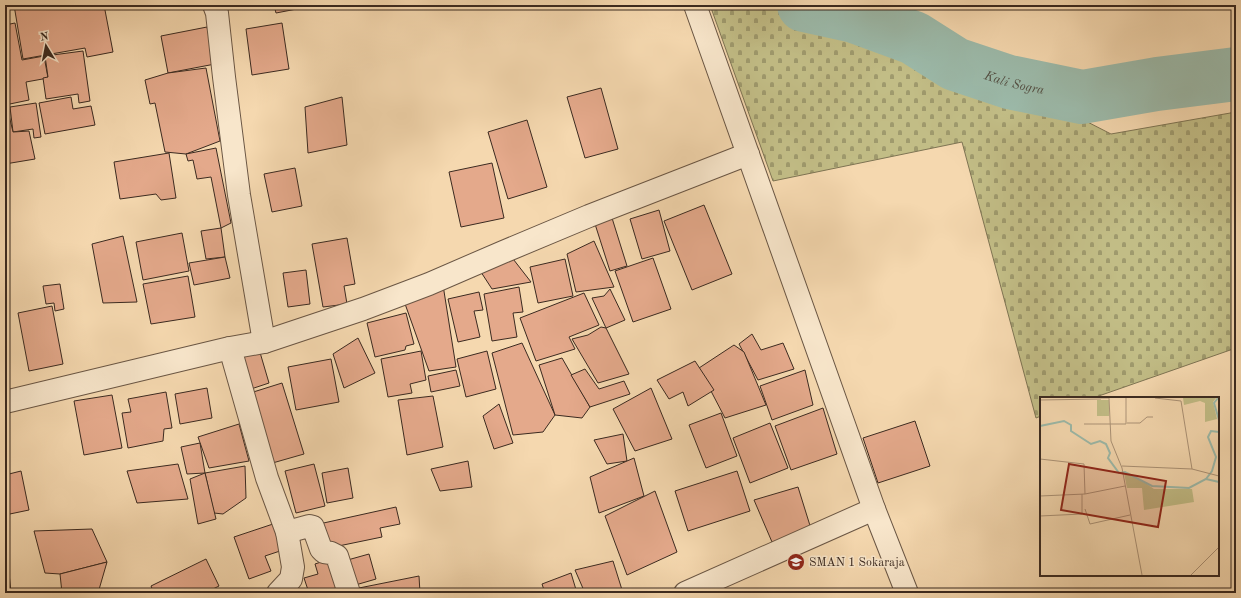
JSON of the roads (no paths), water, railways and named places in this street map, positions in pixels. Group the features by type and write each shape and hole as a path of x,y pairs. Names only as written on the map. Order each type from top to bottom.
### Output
{"street":[{"path":"214,5 217,13 239,195 264,342"},
{"path":"695,5 874,509 907,593"},
{"path":"5,402 230,348 264,342 363,309 429,284 582,219 748,154"},
{"path":"230,348 267,478 287,532 293,567 291,579 278,593"},
{"path":"685,593 874,509"},
{"path":"287,532 309,526 314,527 321,549 324,552 337,556 349,593"}],"waterway":[{"name":"Kali Sogra","path":"804,5 854,16 914,38 955,64 1009,82 1082,97 1157,84 1236,74"}],"place":[{"name":"SMAN 1 Sokaraja","path":"796,562"}]}
